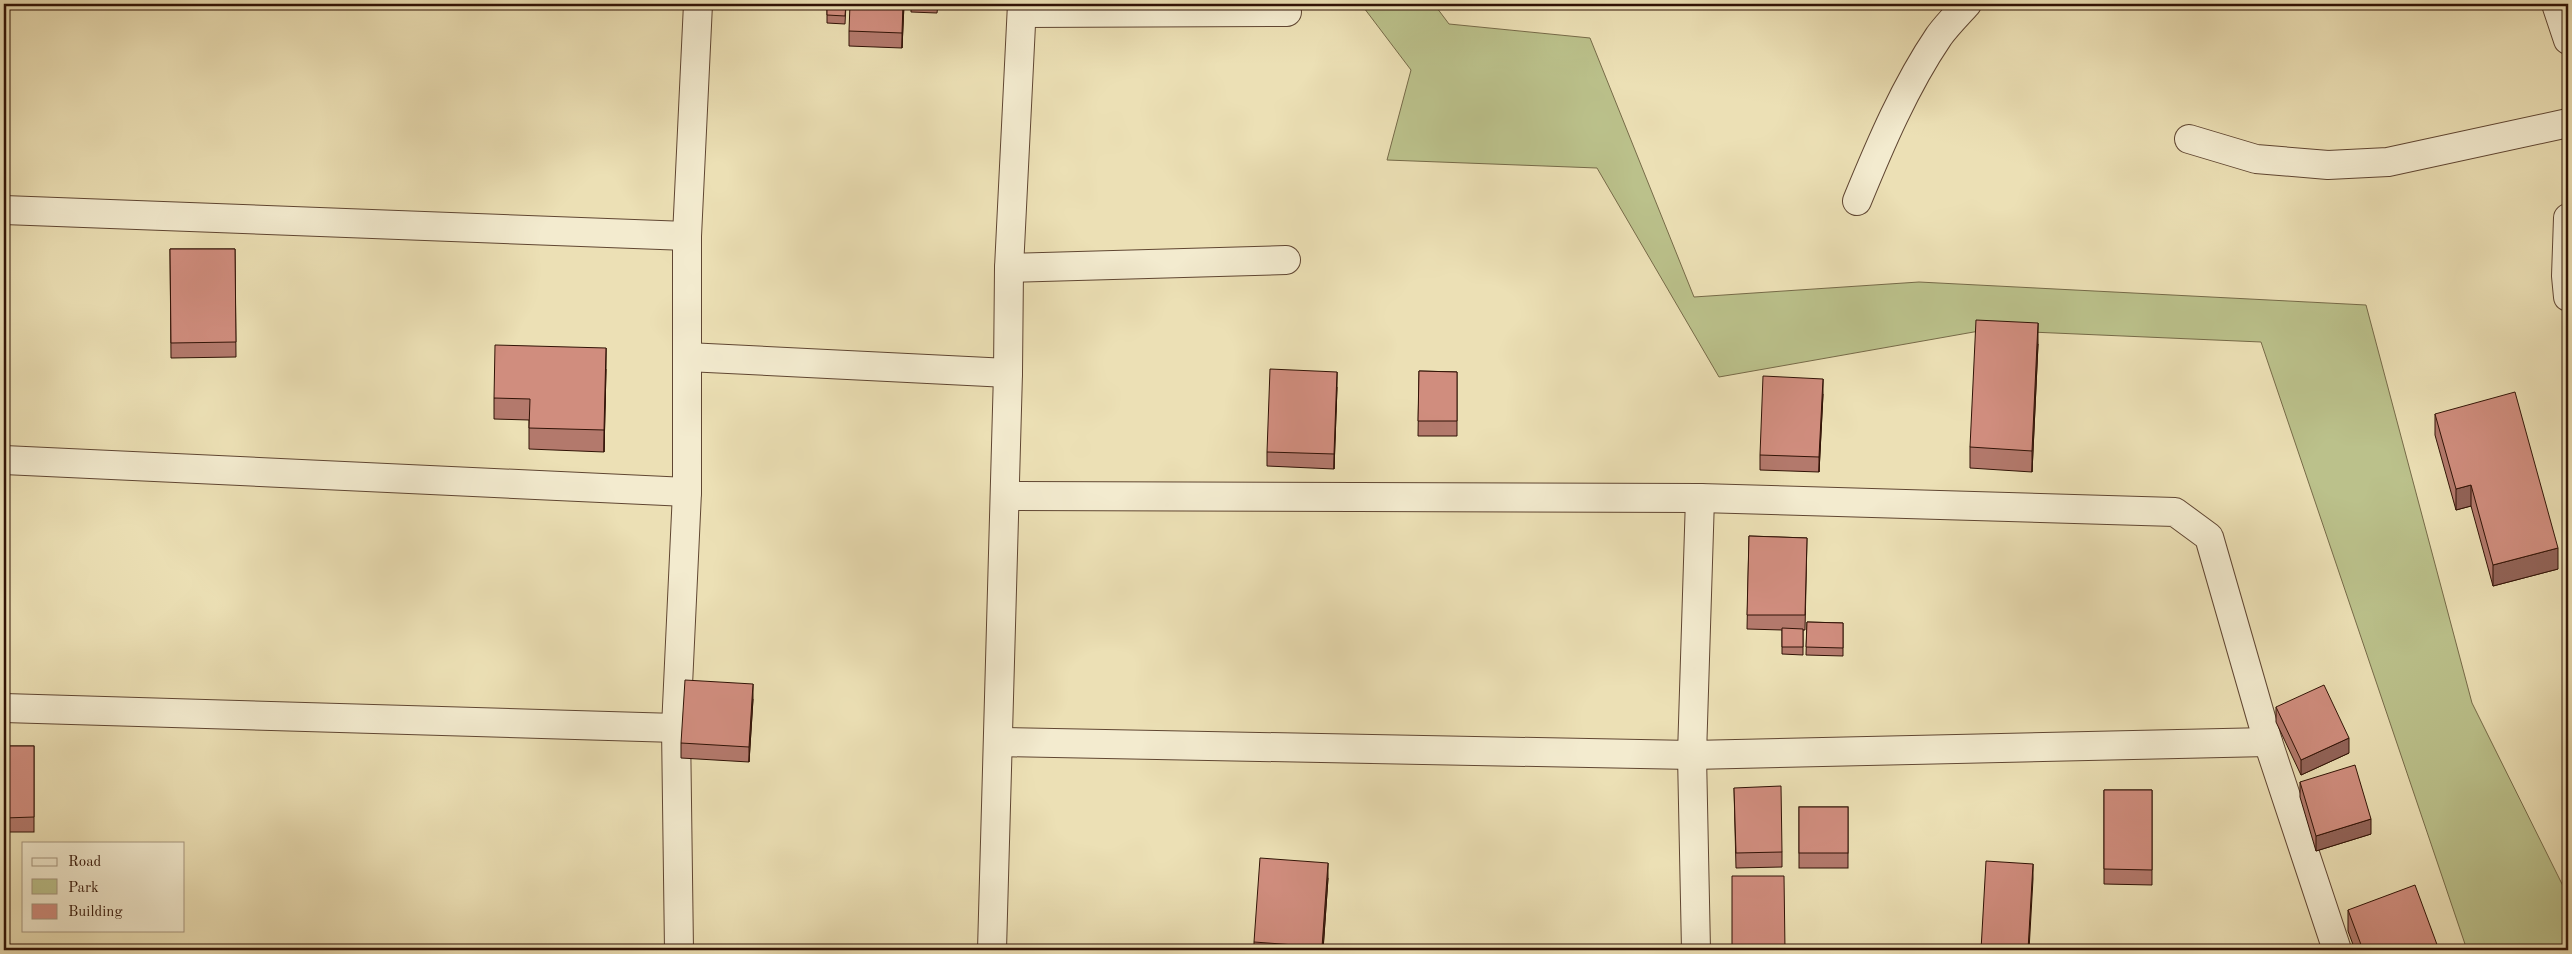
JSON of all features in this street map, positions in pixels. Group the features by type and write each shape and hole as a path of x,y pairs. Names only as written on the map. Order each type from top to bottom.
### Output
{"street":[{"path":"679,950 676,728 687,492 687,236 698,4"},
{"path":"1857,201 1879,146 1910,88 1940,36 1967,4"},
{"path":"2556,4 2568,40"},
{"path":"992,950 1005,496 1009,268 1022,8 1287,12"},
{"path":"2189,139 2256,158 2328,165 2388,162 2568,123"},
{"path":"4,210 687,236"},
{"path":"2568,218 2566,276 2568,297"},
{"path":"1009,268 1286,260"},
{"path":"687,357 1008,373"},
{"path":"4,460 687,492"},
{"path":"1005,496 1700,498 2175,512 2209,537 2268,742 2337,950"},
{"path":"1696,950 1692,755 1700,498"},
{"path":"4,708 676,728"},
{"path":"998,742 1692,755 2268,742"}],"green space":[{"path":"1361,4 1434,4 1449,24 1590,38 1694,297 1919,282 2366,305 2472,703 2568,896 2568,950 2467,950 2261,342 1985,330 1719,377 1597,168 1387,160 1411,70"}],"building":[{"path":"827,4 846,4 845,16 827,15"},
{"path":"850,4 903,4 902,33 849,31"},
{"path":"170,249 235,249 236,342 171,343"},
{"path":"1976,320 2038,323 2032,451 1970,447"},
{"path":"495,345 606,348 604,430 529,428 530,399 494,398"},
{"path":"1270,369 1337,372 1334,454 1267,452"},
{"path":"1419,371 1457,372 1457,421 1418,421"},
{"path":"1763,376 1823,379 1819,457 1760,455"},
{"path":"2515,392 2558,548 2493,565 2471,485 2456,489 2435,414"},
{"path":"1749,536 1807,538 1805,615 1747,615"},
{"path":"1807,622 1843,623 1843,648 1806,647"},
{"path":"1782,628 1803,629 1803,647 1782,647"},
{"path":"685,680 753,684 749,747 681,743"},
{"path":"2324,685 2349,738 2301,760 2276,707"},
{"path":"4,746 34,746 34,817 4,818"},
{"path":"2355,765 2371,819 2316,836 2300,782"},
{"path":"1781,786 1782,852 1736,853 1734,788"},
{"path":"2104,790 2152,790 2152,870 2104,869"},
{"path":"1799,807 1848,807 1848,853 1799,853"},
{"path":"1260,858 1328,863 1322,947 1254,942"},
{"path":"1986,861 2033,864 2028,950 1981,950"},
{"path":"1732,876 1784,876 1785,950 1732,950"},
{"path":"2415,885 2439,950 2363,950 2348,910"}]}
